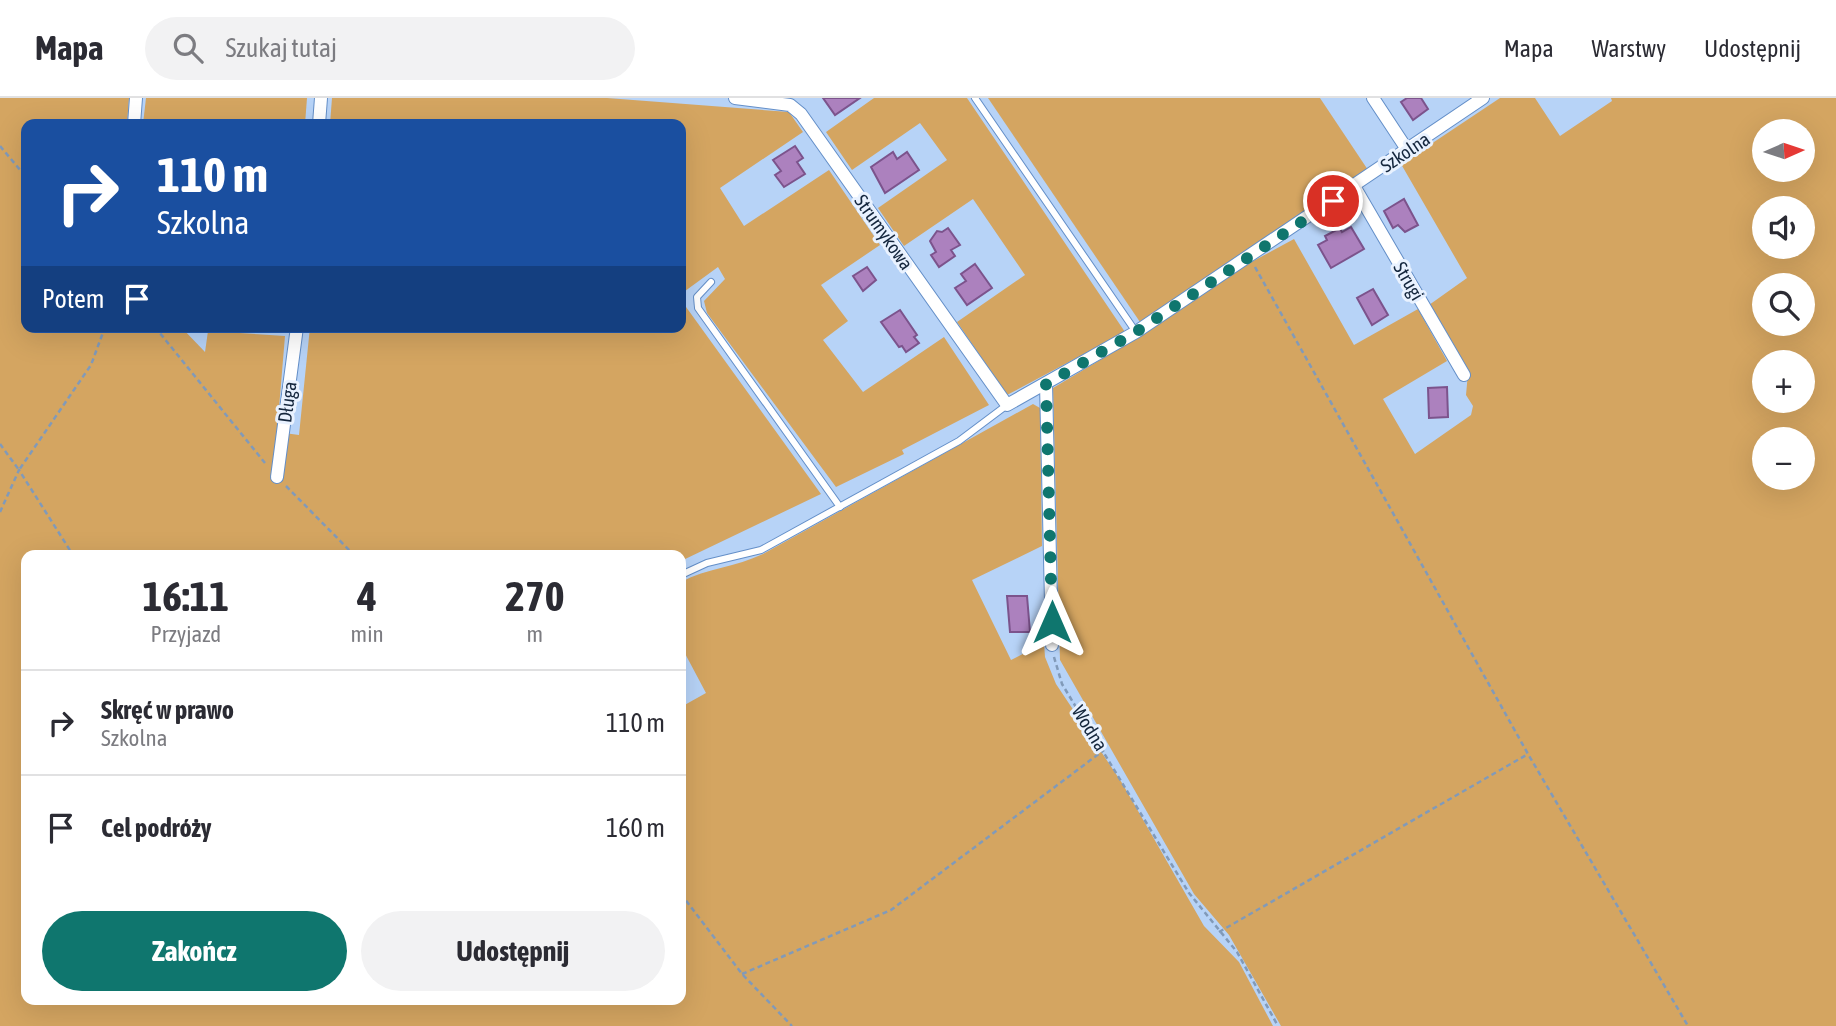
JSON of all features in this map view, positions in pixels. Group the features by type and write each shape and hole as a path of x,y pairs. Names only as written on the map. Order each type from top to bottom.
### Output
{"street":[{"path":"134,119 136,98"},
{"path":"319,119 321,98"},
{"name":"Strumykowa","path":"736,98 790,105 801,114 1007,405"},
{"path":"1373,98 1408,150"},
{"name":"Szkolna","path":"1007,405 1136,332 1250,258 1483,98"},
{"name":"Strugi","path":"1354,187 1464,375"},
{"name":"Długa","path":"277,477 296,333"},
{"path":"1046,384 1052,645"}],"lane":[{"path":"975,98 1136,332"},
{"path":"711,282 697,297 698,308 840,507"},
{"path":"686,573 707,564 761,550 960,441 1007,405"}],"path":[{"path":"0,146 21,171"},
{"path":"1250,258 1528,754 1688,1026"},
{"path":"0,512 19,470 91,365 103,333"},
{"path":"160,333 277,477 349,550"},
{"path":"0,444 70,550"},
{"name":"Wodna","path":"1052,645 1062,684 1189,893 1237,952 1278,1026"},
{"path":"741,974 891,910 1104,750"},
{"path":"1219,932 1528,754"},
{"path":"686,901 741,974 792,1026"}],"shaded area":[{"path":"0,98 129,98 127,119 21,119 21,333 187,333 205,352 208,333 285,336 277,432 299,435 309,333 686,333 686,307 821,494 686,559 686,550 21,550 21,1005 686,1005 686,704 706,693 686,655 686,580 763,554 1033,404 1040,408 1042,546 972,580 1011,660 1044,643 1045,657 1056,684 1122,783 1204,926 1239,962 1273,1026 0,1026"},
{"path":"146,98 307,98 305,119 144,119"},
{"path":"332,98 607,98 789,112 803,132 720,188 744,226 829,170 880,245 821,285 848,321 823,340 863,392 944,337 989,405 902,450 904,454 836,487 707,313 704,301 725,279 718,267 686,290 686,119 330,119"},
{"path":"874,98 967,98 1125,332 1007,395 957,322 1025,275 973,199 904,246 878,208 947,160 920,123 852,170 826,132"},
{"path":"988,98 1320,98 1368,170 1140,322"},
{"path":"1500,98 1535,98 1560,136 1612,101 1611,98 1836,98 1836,1026 1281,1026 1229,935 1194,894 1060,660 1053,388 1132,341 1246,265 1294,239 1354,345 1418,309 1447,361 1383,399 1415,454 1471,415 1473,406 1466,395 1468,373 1429,305 1467,278 1401,164"}],"building":[{"path":"823,98 860,98 835,115"},
{"path":"1407,98 1421,98 1428,109 1413,120 1401,102"},
{"path":"795,146 803,158 797,162 805,174 784,187 775,175 781,171 773,160"},
{"path":"893,152 897,159 907,152 919,170 885,193 871,167"},
{"path":"1404,199 1418,225 1405,232 1398,225 1393,228 1384,211"},
{"path":"1351,227 1364,249 1331,268 1318,245 1327,240 1325,236 1340,228 1342,232"},
{"path":"948,228 960,245 951,250 955,256 939,267 931,255 936,252 930,241 937,231 942,232"},
{"path":"975,264 992,288 967,305 955,288 966,281 961,274"},
{"path":"867,267 876,280 863,291 853,276"},
{"path":"1373,289 1388,315 1372,325 1357,298"},
{"path":"900,310 917,335 914,337 919,343 906,352 902,346 899,347 881,322"},
{"path":"1447,387 1448,417 1429,418 1428,388"},
{"path":"1007,596 1027,596 1030,632 1010,632"}],"route":[{"path":"1052,622 1052,530 1046,384 1136,332 1333,201"}]}
